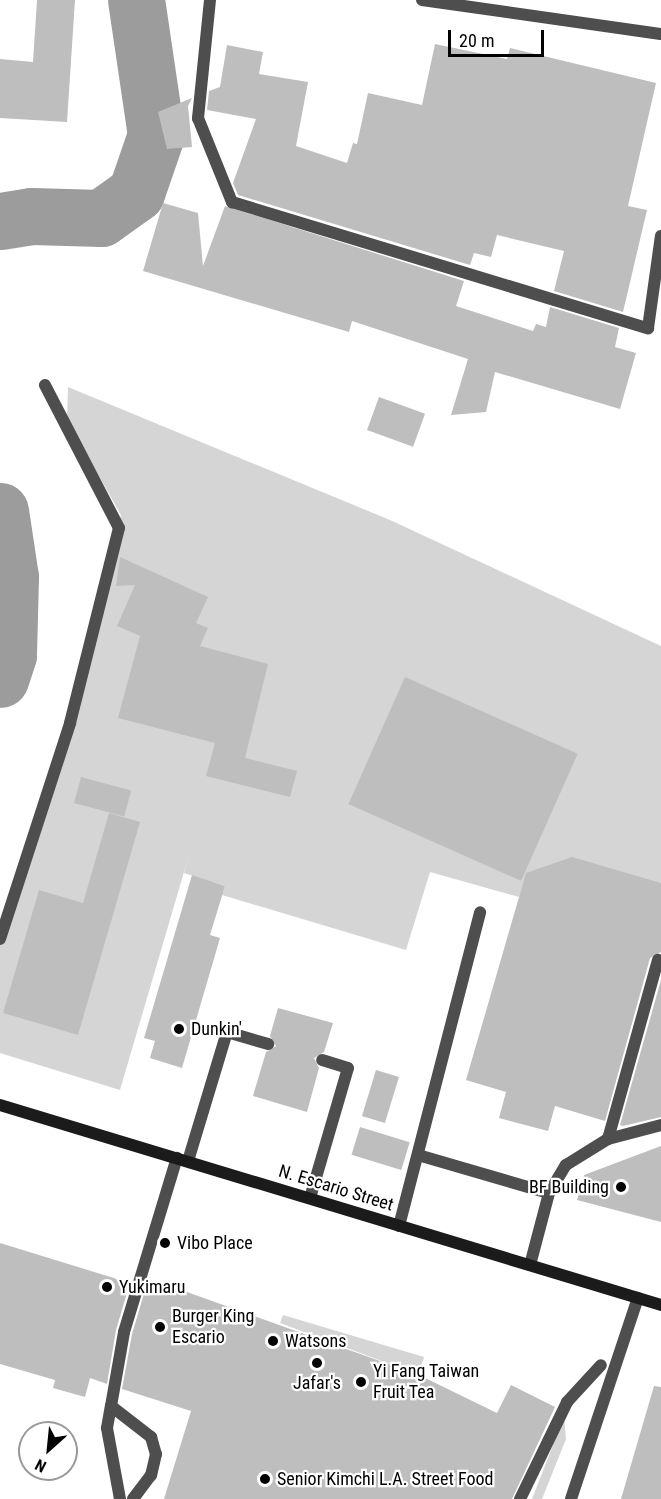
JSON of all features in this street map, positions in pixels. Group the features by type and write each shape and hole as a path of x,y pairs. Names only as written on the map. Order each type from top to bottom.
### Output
{"main road":[{"name":"N. Escario Street","path":"0,1105 661,1305"}],"street":[{"path":"210,0 198,118 232,202 648,328 661,236"},
{"path":"422,0 454,2 661,34"},
{"path":"0,939 70,723 118,528 45,385"},
{"path":"399,1226 480,912"},
{"path":"608,1139 658,960"},
{"path":"120,1499 107,1428 124,1332 153,1239 227,1032 268,1044"},
{"path":"310,1198 348,1068 322,1060"},
{"path":"530,1265 549,1193 556,1177 577,1155 608,1139 661,1125"},
{"path":"418,1155 549,1193"},
{"path":"572,1499 638,1298"},
{"path":"520,1499 567,1402 601,1365"},
{"path":"111,1406 151,1437 156,1454 151,1475 133,1499"}],"shaded area":[{"path":"68,387 390,520 661,646 661,883 527,873 519,897 430,872 406,950 222,895 225,886 184,873 189,855 120,1090 0,1053 0,939 63,746 121,515 67,420"},
{"path":"283,1315 424,1357 419,1375 280,1323"},
{"path":"564,1417 566,1439 542,1499 532,1499"}],"building":[{"path":"37,0 75,0 67,122 0,118 0,59 33,62"},
{"path":"435,44 507,59 510,48 656,83 628,206 647,210 623,312 554,291 564,251 497,235 491,257 474,253 470,265 238,195 233,183 256,119 207,110 209,91 220,87 227,45 263,52 259,74 308,82 296,146 347,163 353,143 357,144 368,93 422,105"},
{"path":"192,98 188,106 192,147 167,149 158,112"},
{"path":"163,203 198,213 203,266 225,206 464,281 456,306 533,331 536,324 546,327 550,307 619,328 615,347 636,353 620,409 495,372 486,412 451,415 468,359 352,321 349,332 143,271"},
{"path":"379,397 425,414 413,447 367,430"},
{"path":"120,557 208,597 196,623 208,628 200,646 268,664 245,758 297,771 290,797 206,776 215,743 118,718 140,636 117,626 135,585 116,586"},
{"path":"405,677 578,754 521,881 348,804"},
{"path":"81,777 131,790 124,817 74,803"},
{"path":"109,813 140,822 78,1035 3,1013 39,890 83,903"},
{"path":"572,857 661,883 661,952 650,958 605,1121 555,1106 548,1131 499,1118 506,1092 466,1080 526,873"},
{"path":"192,875 225,886 210,935 220,938 182,1068 150,1058 155,1041 144,1038"},
{"path":"661,980 661,1117 623,1126 620,1125"},
{"path":"278,1008 333,1023 324,1052 314,1058 319,1068 307,1112 253,1096 266,1052 276,1046 270,1036"},
{"path":"376,1070 399,1077 385,1123 362,1116"},
{"path":"360,1127 410,1142 401,1170 352,1155"},
{"name":"BF Building","path":"661,1146 661,1222 577,1200 584,1175"},
{"path":"0,1243 130,1283 116,1330 107,1384 90,1378 85,1397 53,1388 55,1380 0,1364"},
{"path":"162,1283 419,1375 497,1413 511,1385 555,1407 512,1499 164,1499 191,1411 122,1389 132,1334 146,1287 160,1292"},
{"path":"654,1386 661,1387 661,1499 621,1499"}],"waterway":[{"path":"0,221 32,216 101,218 136,193 156,135 136,0"},
{"path":"0,511 10,577 8,655 0,679"}],"place":[{"name":"Dunkin'","path":"179,1029"},
{"name":"BF Building","path":"621,1187"},
{"name":"Vibo Place","path":"165,1243"},
{"name":"Yukimaru","path":"107,1287"},
{"name":"Burger King Escario","path":"160,1327"},
{"name":"Watsons","path":"273,1341"},
{"name":"Jafar's","path":"317,1363"},
{"name":"Yi Fang Taiwan Fruit Tea","path":"361,1382"},
{"name":"Senior Kimchi L.A. Street Food","path":"265,1479"}]}
